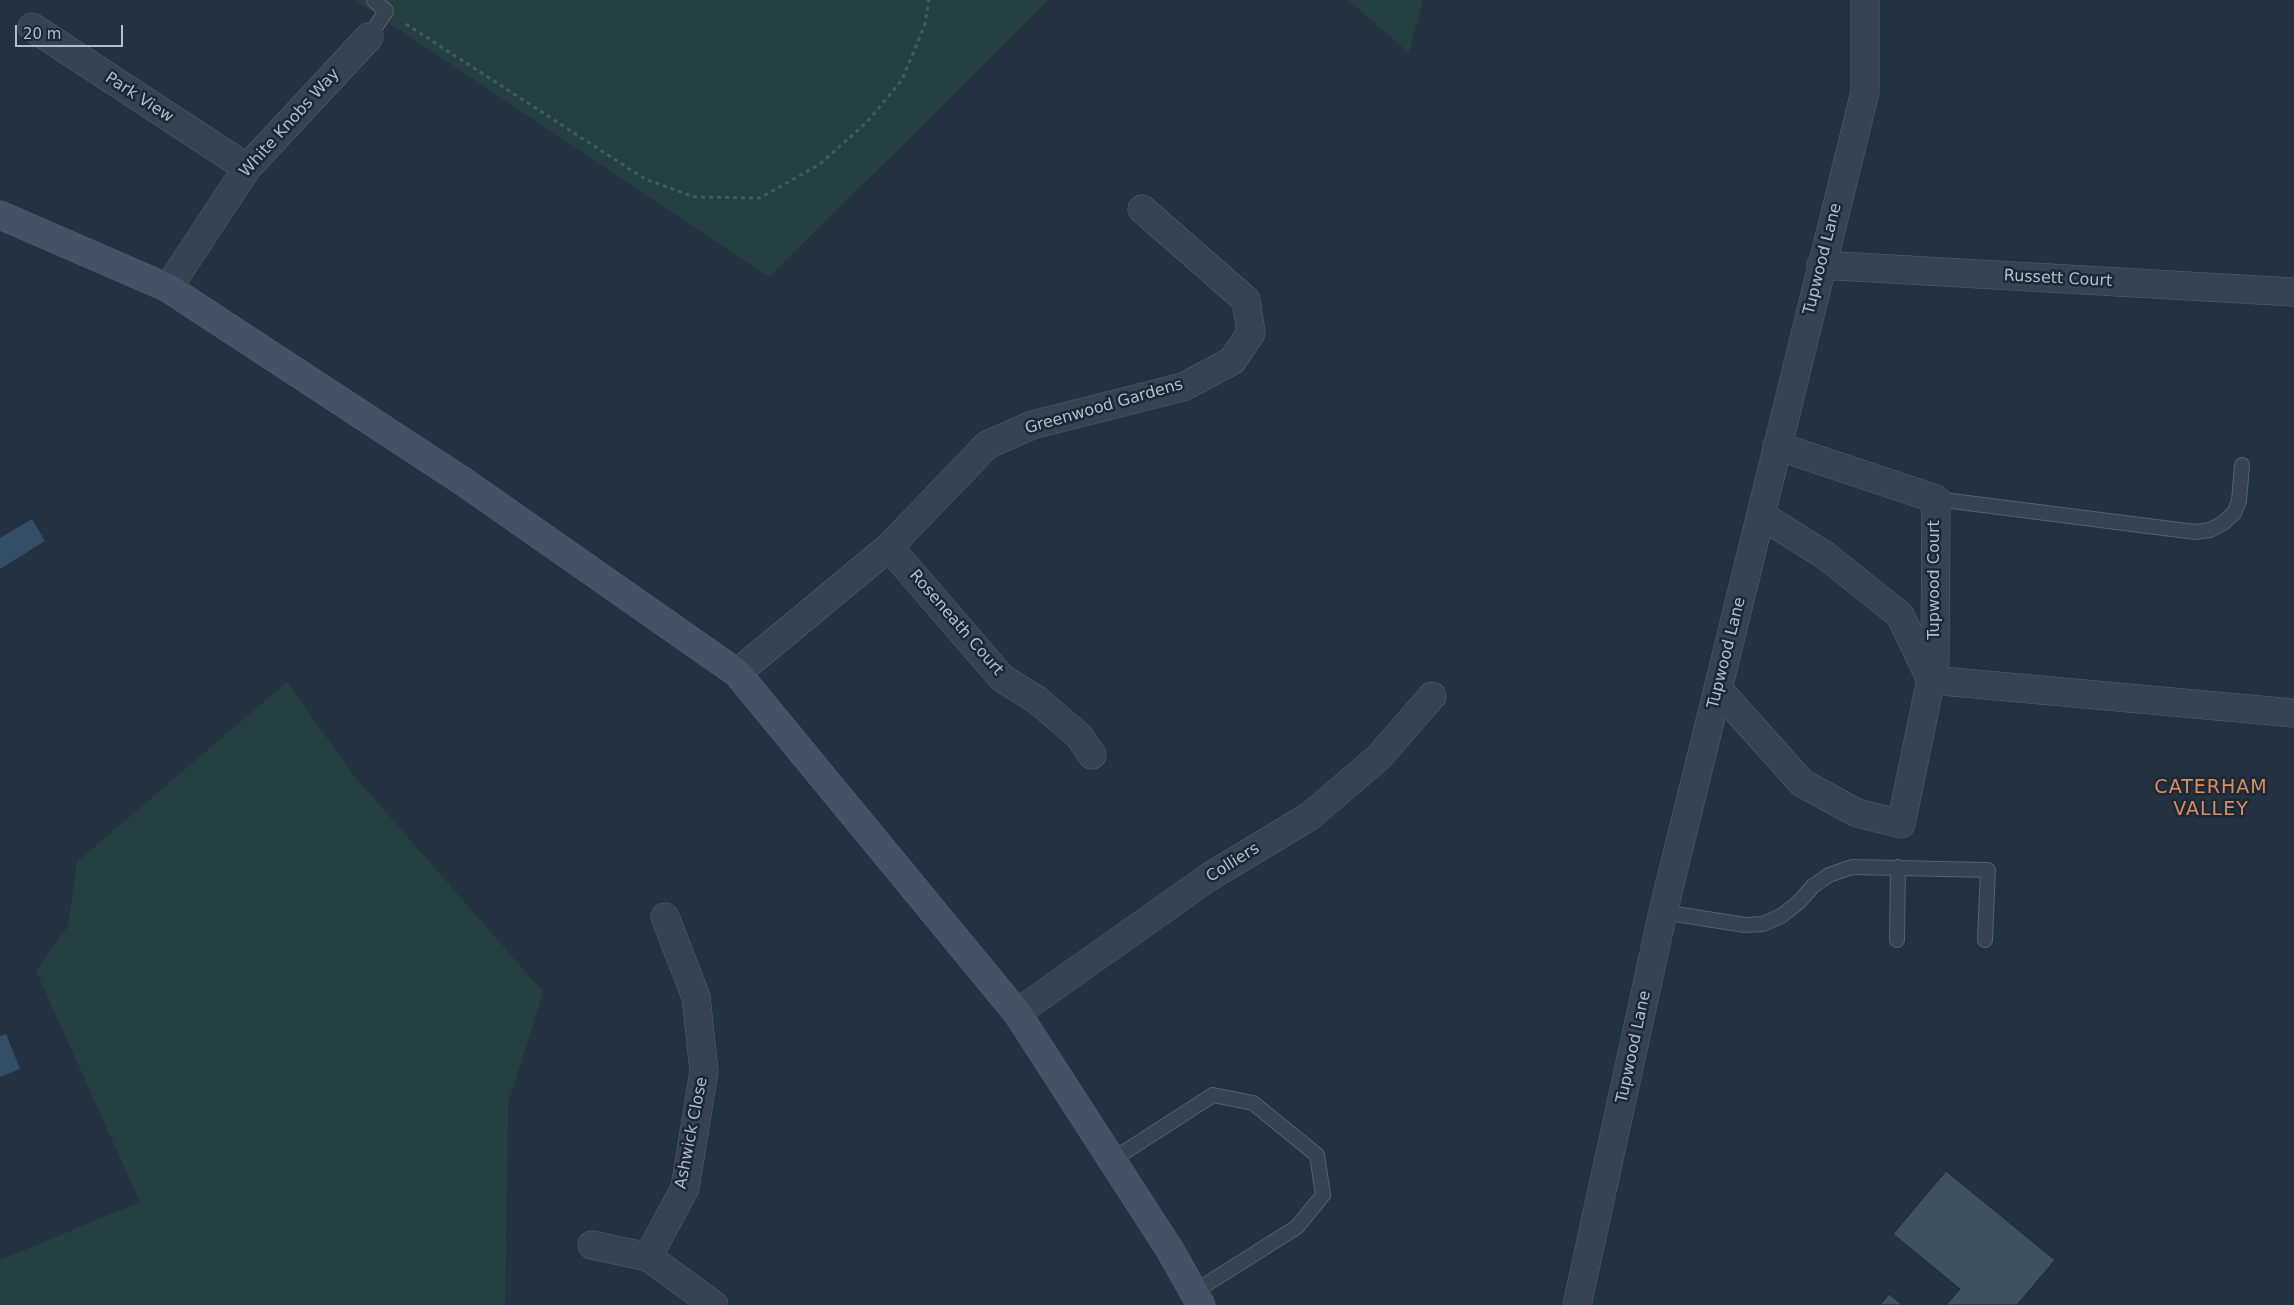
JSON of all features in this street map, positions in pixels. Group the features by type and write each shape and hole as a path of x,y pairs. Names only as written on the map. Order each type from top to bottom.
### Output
{"main road":[{"path":"0,215 168,288 464,482 737,673 1017,1013 1170,1250 1198,1299"}],"street":[{"name":"Tupwood Lane","path":"1577,1305 1663,912 1865,92 1865,0"},
{"name":"Park View","path":"32,28 247,168"},
{"name":"White Knobs Way","path":"168,288 247,168 368,37"},
{"name":"Greenwood Gardens","path":"737,673 889,547 987,445 1032,425 1183,387 1232,361 1251,333 1246,300 1142,209"},
{"name":"Russett Court","path":"1821,265 2294,292"},
{"name":"Tupwood Court","path":"1718,689 1802,783 1857,813 1901,824 1935,660 1936,499 1777,446"},
{"path":"1761,514 1826,556 1900,615 1930,680 2294,713"},
{"name":"Roseneath Court","path":"889,547 1002,678 1037,700 1079,736 1092,755"},
{"name":"Colliers","path":"1017,1013 1209,877 1310,816 1379,757 1432,696"},
{"name":"Ashwick Close","path":"648,1257 685,1188 704,1071 696,998 665,917"},
{"path":"592,1245 648,1257 714,1305"}],"lane":[{"path":"368,37 386,11 374,0"},
{"path":"1936,499 2195,532 2210,530 2223,523 2234,513 2239,501 2242,465"},
{"path":"1663,912 1745,925 1764,924 1782,916 1800,902 1813,886 1829,875 1852,867 1988,870 1985,940"},
{"path":"1897,940 1898,867"},
{"path":"1112,1160 1213,1095 1253,1103 1318,1154 1323,1196 1297,1227 1198,1299"}],"path":[{"path":"386,11 645,179 696,197 760,198 820,164 868,122 902,80 925,24 929,0"}],"green space":[{"path":"355,0 1049,0 769,277"},
{"path":"1348,0 1423,0 1409,53"},
{"path":"287,682 352,773 543,992 508,1104 505,1305 0,1305 0,1260 140,1202 36,971 68,926 77,862"}],"water":[{"path":"32,519 45,541 0,569 0,538"},
{"path":"6,1034 20,1069 0,1077 0,1036"}],"building":[{"path":"1946,1171 2055,1260 2017,1305 1946,1305 1960,1289 1893,1234"},
{"path":"1889,1294 1902,1305 1880,1305"}],"district":[{"name":"CATERHAM VALLEY","path":"2211,799"}]}
